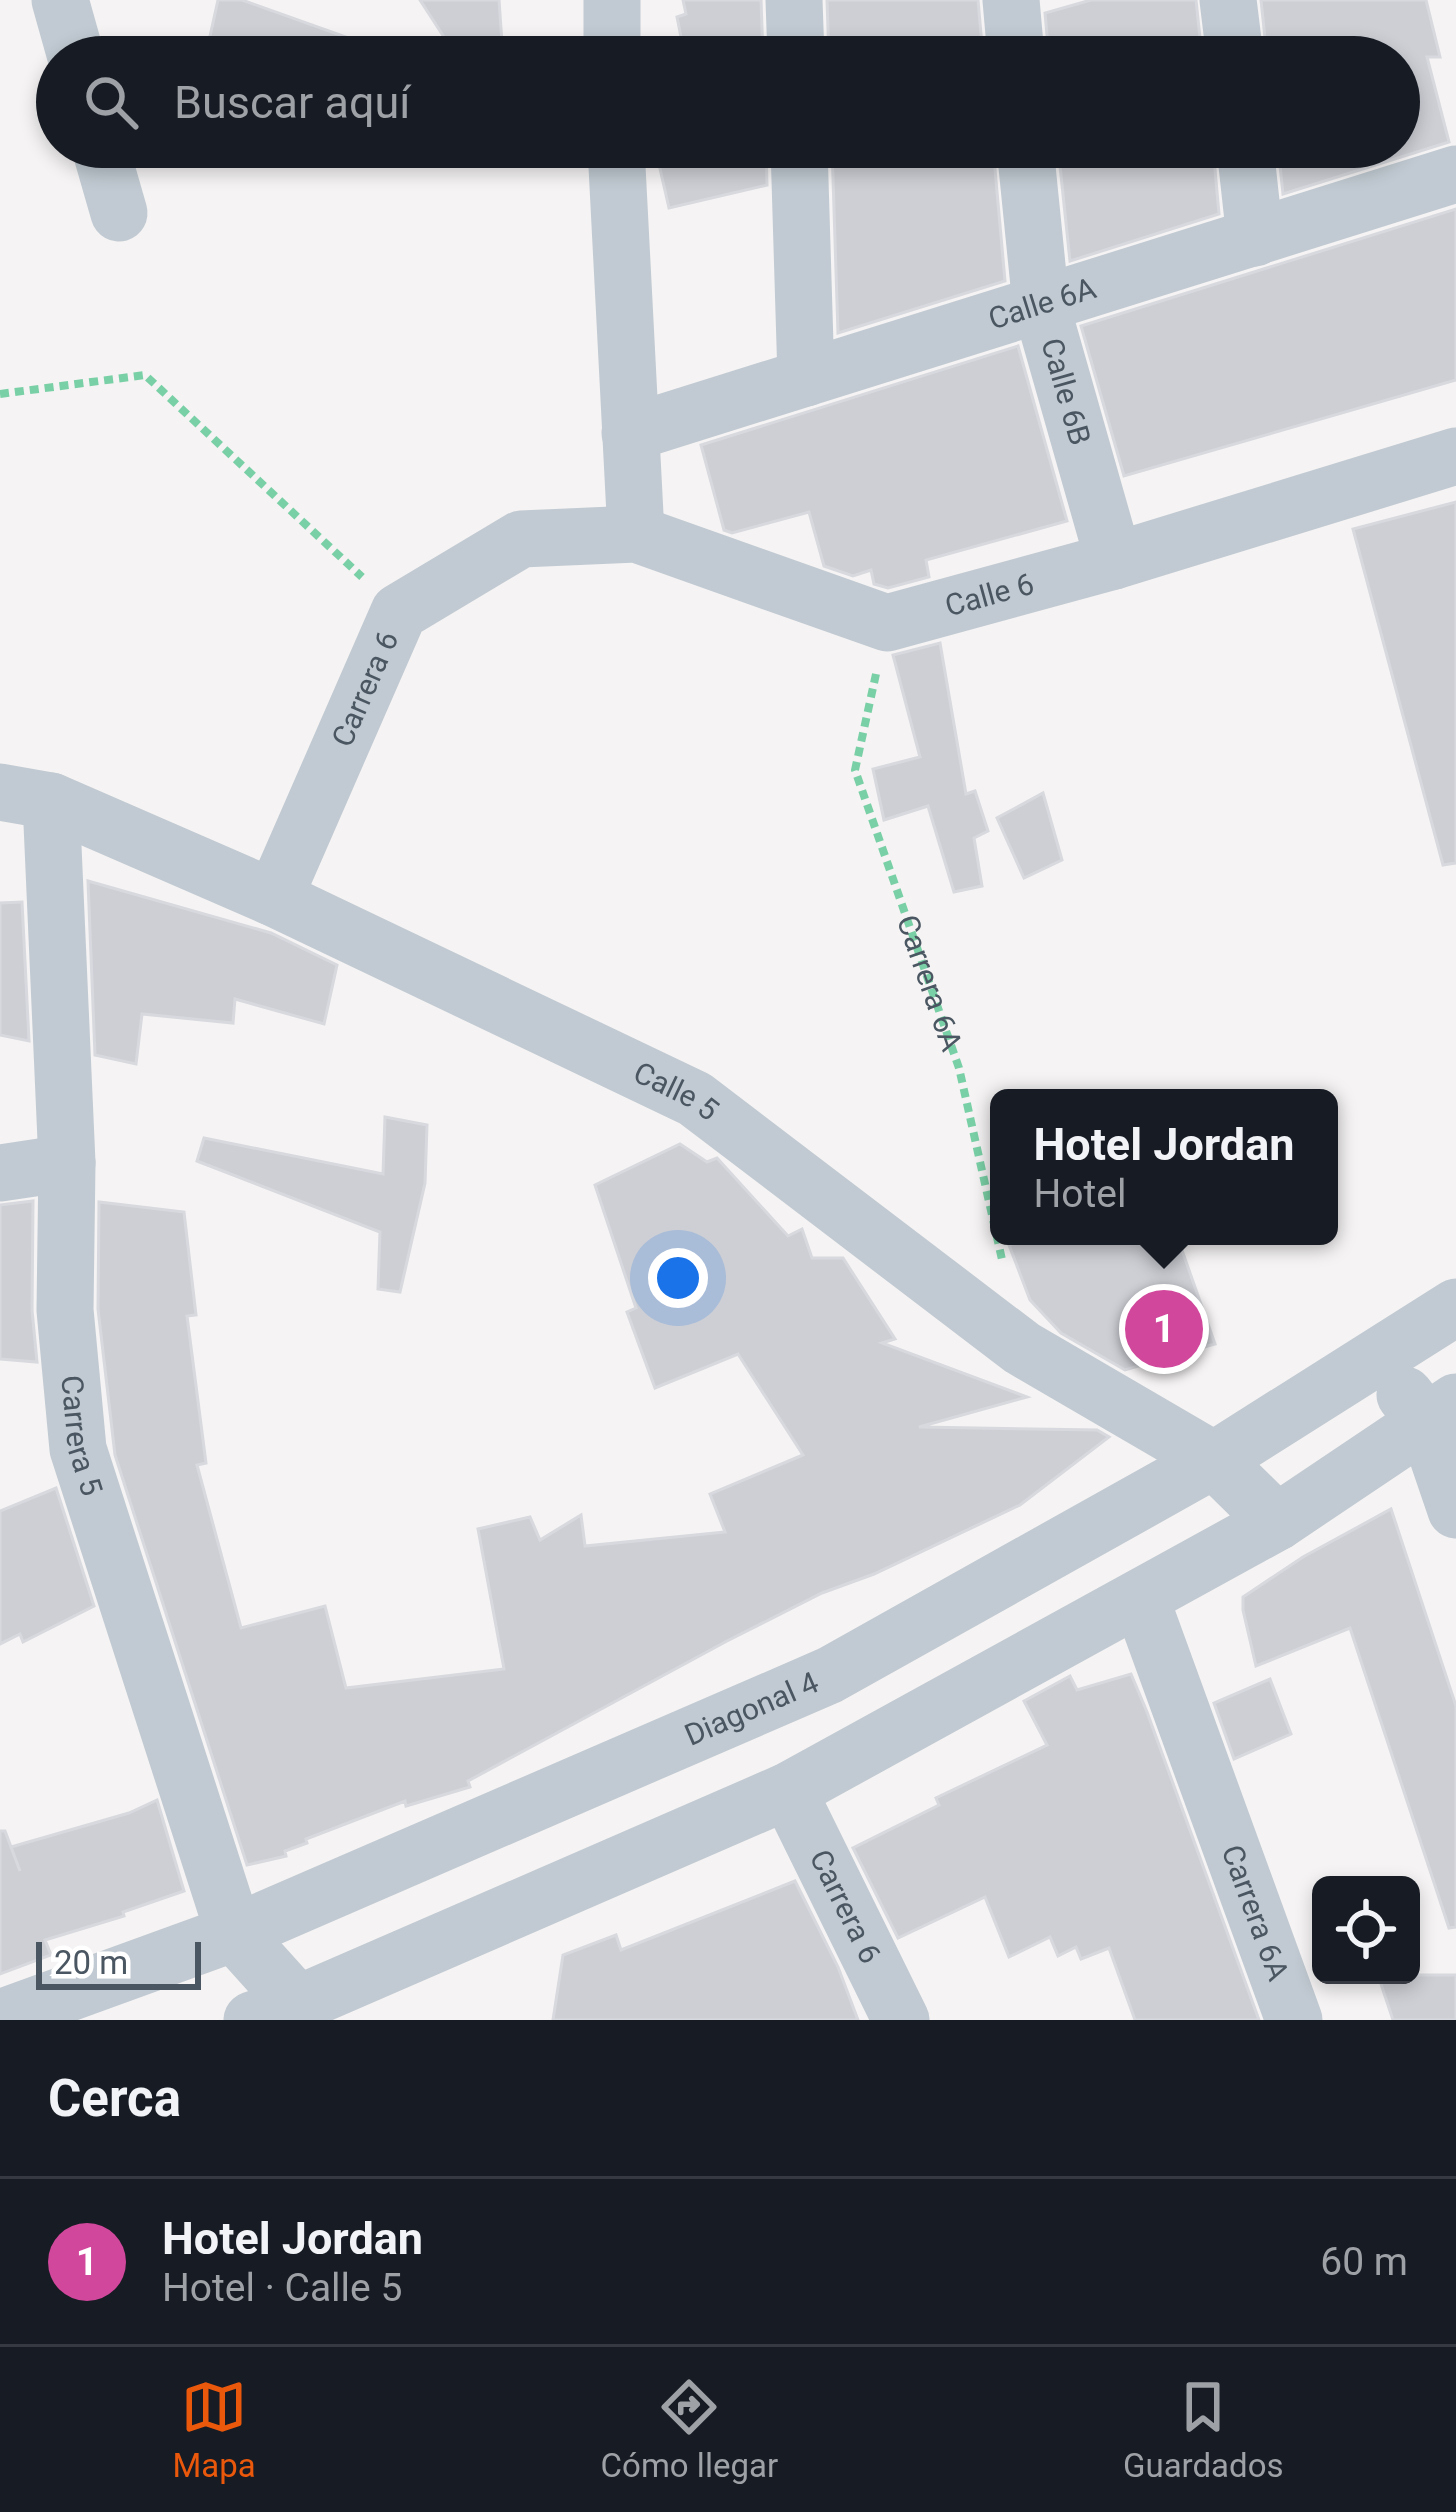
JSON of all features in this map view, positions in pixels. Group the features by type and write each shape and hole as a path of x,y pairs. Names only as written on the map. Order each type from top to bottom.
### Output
{"street":[{"path":"60,0 70,36"},
{"path":"612,36 613,0"},
{"path":"794,0 795,36"},
{"path":"1011,0 1014,36"},
{"path":"1228,0 1232,36"},
{"path":"106,168 118,213"},
{"path":"617,168 636,534 887,622"},
{"path":"800,168 806,378"},
{"name":"Calle 6B","path":"1027,168 1041,304 1114,561"},
{"path":"1247,168 1255,238"},
{"name":"Calle 6A","path":"630,433 1456,174"},
{"name":"Calle 6","path":"887,622 1114,561 1456,456"},
{"name":"Carrera 6","path":"274,898 399,612 521,539 636,534"},
{"name":"Calle 5","path":"26,796 274,898 695,1099 1022,1348 1214,1460 1277,1522"},
{"name":"Carrera 5","path":"26,796 67,1162 65,1310 78,1449 235,1933 282,2015"},
{"path":"0,1173 67,1162"},
{"name":"Diagonal 4","path":"0,2018 235,1933 830,1675 1214,1460 1456,1307"},
{"path":"1376,1359 1441,1412 1456,1510"},
{"path":"282,2015 788,1791 1277,1522 1441,1412"},
{"name":"Carrera 6A","path":"1141,1600 1294,2020"},
{"name":"Carrera 6","path":"788,1791 901,2020"}],"path":[{"path":"0,394 145,375 399,612"},
{"name":"Carrera 6A","path":"887,622 855,770 959,1068 990,1206"},
{"name":"Carrera 6A","path":"999,1245 1022,1348"}],"building":[{"path":"218,0 242,0 343,36 210,36"},
{"path":"420,0 499,0 502,36 443,36"},
{"path":"683,0 761,0 762,36 681,36 677,17 686,14"},
{"path":"827,0 978,0 981,36 828,36"},
{"path":"1091,0 1196,0 1200,36 1047,36 1045,13"},
{"path":"1261,0 1426,0 1440,57 1427,57 1449,142 1420,151 1420,36 1265,36"},
{"path":"660,168 767,168 767,185 669,208"},
{"path":"833,168 995,168 1005,281 838,333"},
{"path":"1060,168 1215,168 1219,214 1070,261"},
{"path":"1280,168 1366,168 1283,194"},
{"path":"1456,209 1456,380 1124,476 1081,326"},
{"path":"1018,346 1067,521 926,560 929,577 888,588 874,584 871,570 853,576 824,566 809,512 732,533 724,530 701,445"},
{"path":"1456,502 1456,863 1443,865 1353,529"},
{"path":"940,643 966,794 975,791 988,831 974,838 982,886 954,892 928,806 884,820 873,769 920,757 893,655"},
{"path":"1043,793 1062,860 1024,878 997,818"},
{"path":"88,881 271,933 337,965 324,1024 235,999 233,1023 142,1014 136,1064 95,1055"},
{"path":"22,902 29,1041 0,1035 0,903"},
{"path":"385,1117 427,1125 425,1183 400,1292 378,1289 380,1232 197,1161 204,1138 383,1174"},
{"path":"680,1144 707,1162 717,1158 788,1236 802,1229 812,1258 843,1258 895,1339 882,1343 1027,1397 919,1427 1097,1430 1109,1437 1020,1505 727,1641 468,1781 470,1787 406,1806 405,1801 306,1839 307,1843 285,1851 286,1856 247,1865 115,1455 98,1309 99,1202 184,1212 196,1315 187,1316 206,1463 197,1465 241,1628 325,1606 346,1688 504,1669 478,1529 530,1517 540,1540 581,1515 585,1546 725,1532 710,1494 803,1455 738,1354 655,1388 627,1312 636,1308 595,1185"},
{"path":"33,1201 32,1310 37,1362 0,1359 0,1205"},
{"path":"1009,1245 1180,1245 1215,1344 1125,1370 1061,1333 1030,1300"},
{"path":"56,1488 94,1606 23,1642 20,1634 0,1644 0,1511"},
{"path":"1391,1509 1456,1706 1456,1927 1449,1928 1350,1628 1256,1666 1243,1610 1243,1597 1303,1557"},
{"path":"1131,1674 1259,2020 1135,2020 1109,1948 1081,1959 1076,1947 1058,1956 1050,1937 1009,1957 985,1897 898,1938 853,1848 939,1805 936,1798 1047,1745 1024,1701 1070,1676 1077,1690"},
{"path":"1270,1679 1291,1734 1234,1759 1214,1703"},
{"path":"157,1800 184,1891 123,1912 124,1916 45,1940 51,1955 0,1974 0,1831 5,1831 11,1847 129,1813"},
{"path":"795,1881 838,1967 858,2020 553,2020 563,1955 616,1935 621,1950"},
{"path":"1420,1975 1456,1975 1456,2020 1393,2020 1381,1984 1420,1984"}],"place":[{"name":"Hotel Jordan","path":"1164,1329"}]}
